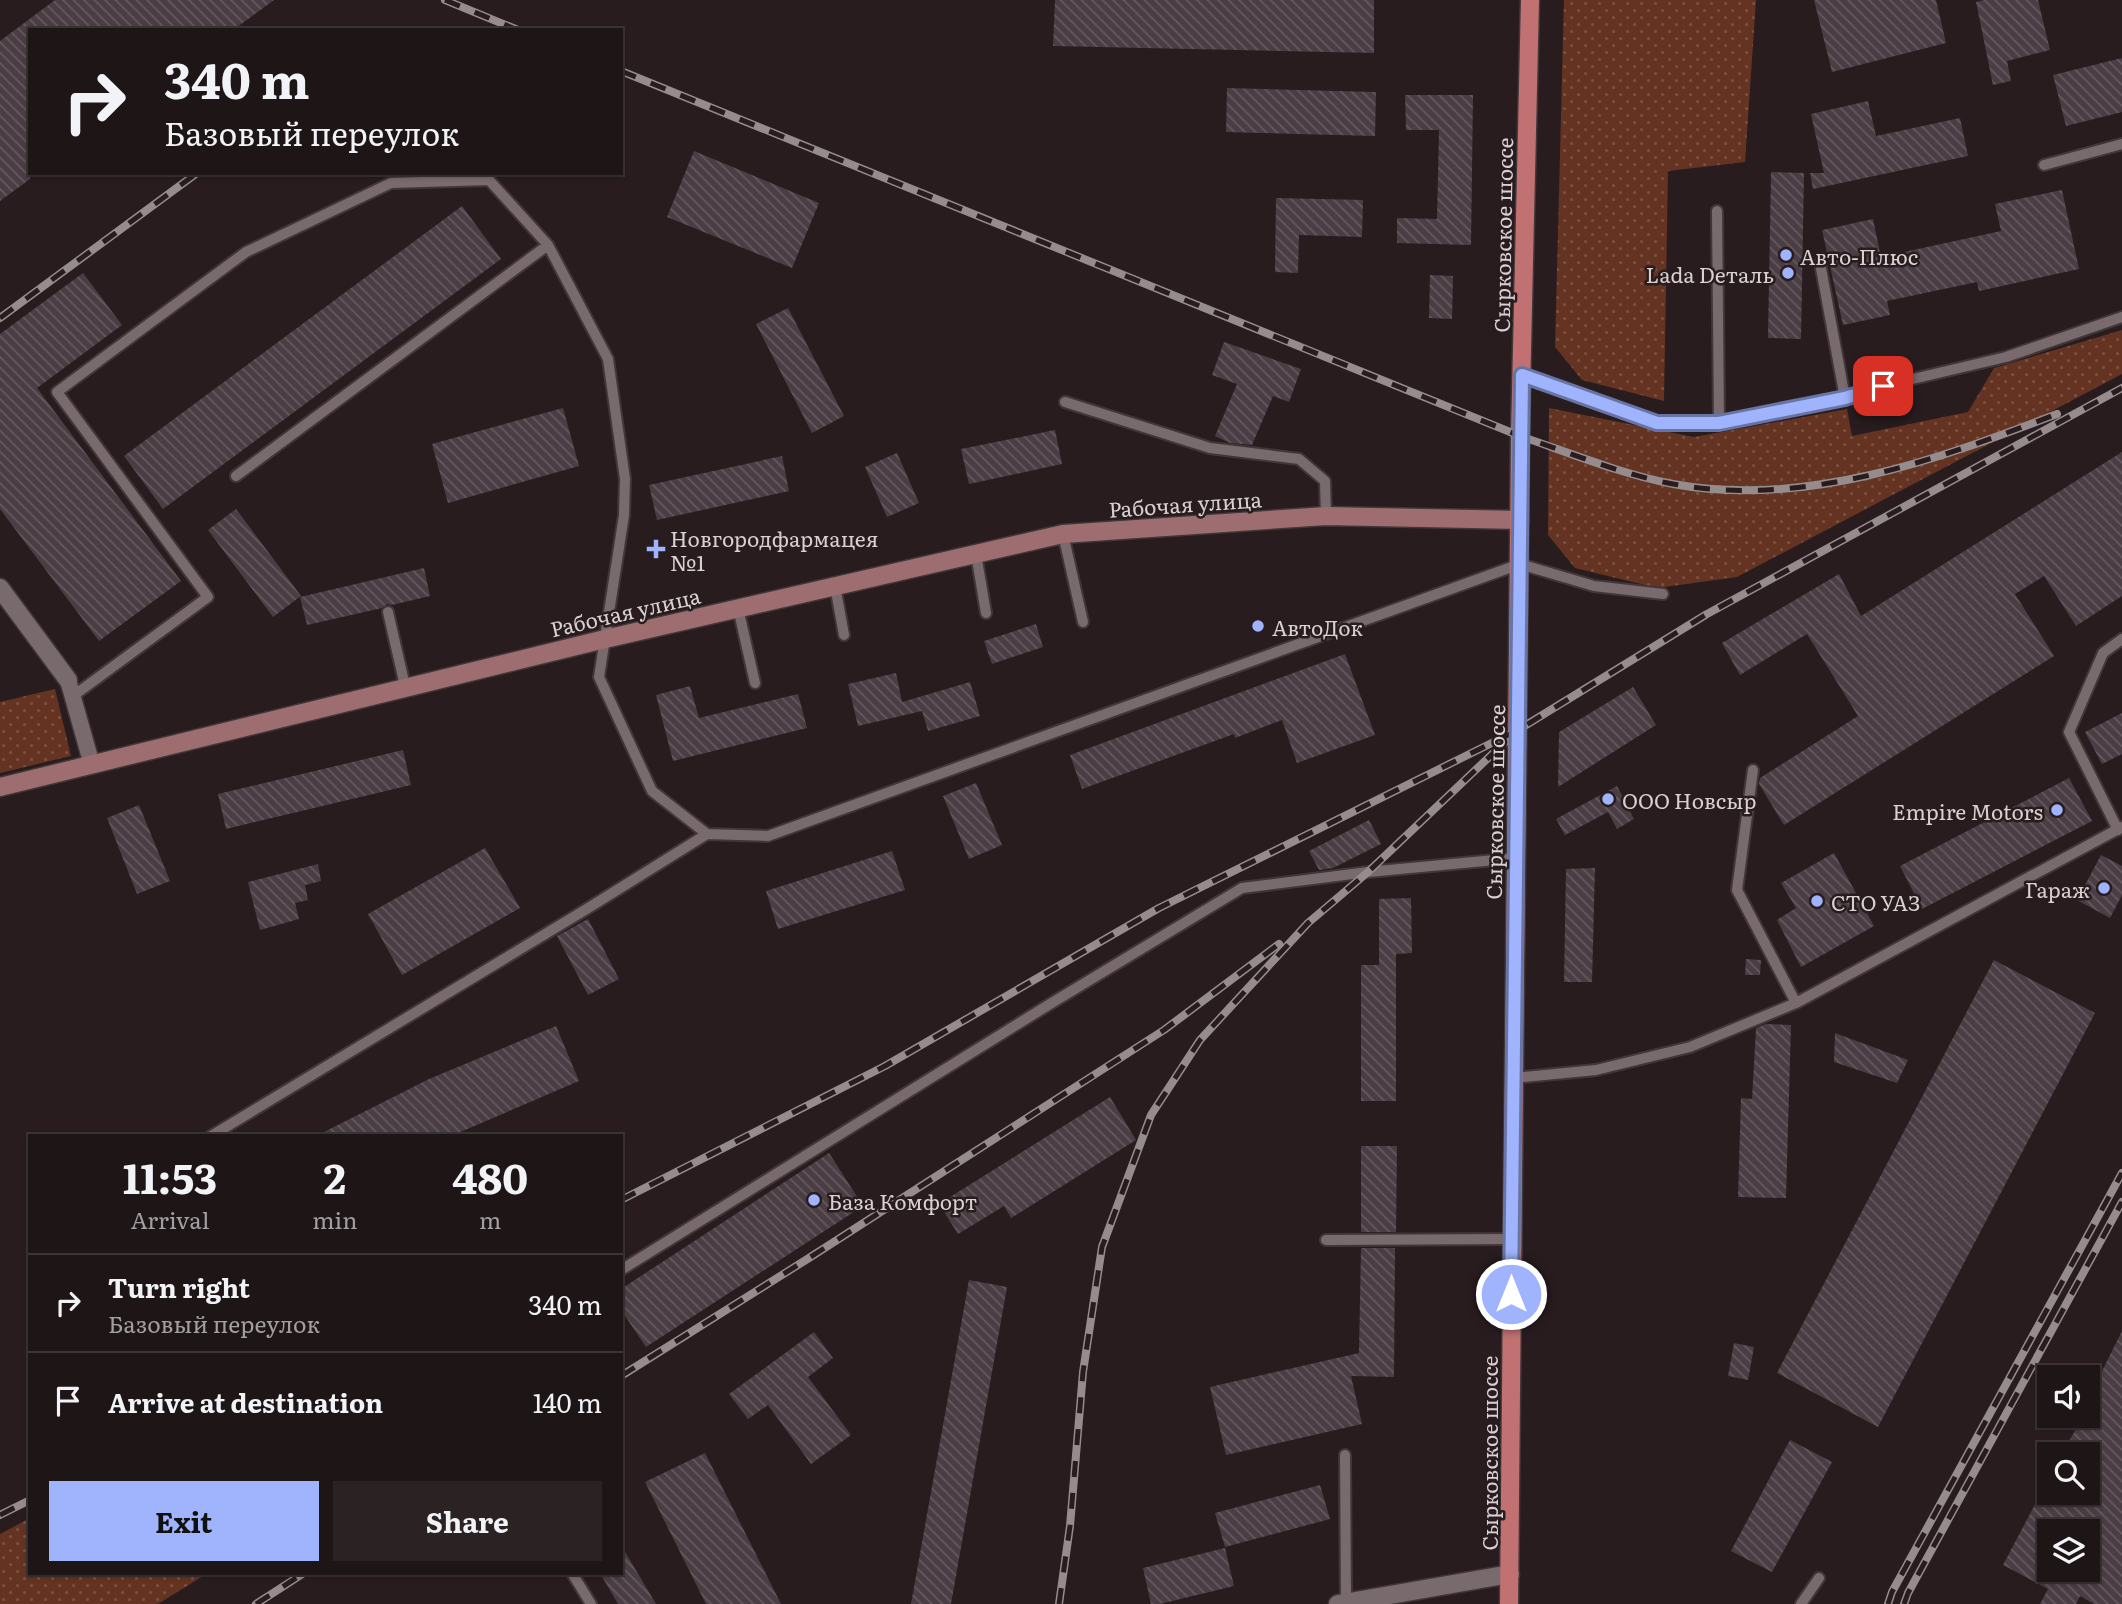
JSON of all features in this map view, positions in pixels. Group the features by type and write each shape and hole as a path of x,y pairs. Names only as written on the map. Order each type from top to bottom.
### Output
{"main road":[{"name":"Сырковское шоссе","path":"1509,1604 1520,520 1530,0"},
{"name":"Рабочая улица","path":"0,788 605,639 1063,534 1326,516 1520,520"}],"street":[{"path":"0,588 70,688 92,765"},
{"path":"1342,1604 1510,1574"}],"lane":[{"path":"2044,165 2122,144"},
{"path":"70,688 208,597 57,392 246,251 391,183 489,180 548,244 608,359 625,479 624,515 599,677 652,791 707,834"},
{"path":"1717,211 1719,423"},
{"path":"236,476 548,244"},
{"path":"1820,263 1845,398"},
{"path":"1522,375 1657,423 1719,423 1845,398 1883,386 2006,357 2122,317"},
{"path":"1065,402 1210,448 1299,459 1325,481 1326,516"},
{"path":"1063,534 1083,622"},
{"path":"976,554 986,613"},
{"path":"214,1134 586,911 707,834 768,836 1520,564 1594,586 1663,594"},
{"path":"835,586 844,635"},
{"path":"738,608 755,683"},
{"path":"388,612 405,687"},
{"path":"1514,1077 1597,1070 1690,1048 1796,1003 2120,829 2069,732 2103,653 2122,639"},
{"path":"1753,770 1737,890 1796,1003"},
{"path":"623,1269 1038,1011 1242,888 1368,872 1516,858"},
{"path":"1326,1240 1511,1238"},
{"path":"1342,1604 1345,1455"},
{"path":"573,1575 592,1604"},
{"path":"1801,1604 1819,1578"}],"shaded area":[{"path":"1564,0 1756,0 1745,162 1668,171 1664,401 1582,380 1555,347"},
{"path":"2122,330 2122,374 1737,577 1657,588 1575,568 1548,535 1549,408 1694,437 1847,409 1852,436 1968,412 1994,368"},
{"path":"55,689 71,756 0,773 0,702"},
{"path":"28,1519 28,1575 205,1575 158,1604 0,1604 0,1534"}],"building":[{"path":"55,0 274,0 236,28 28,28 30,179 0,201 0,41"},
{"path":"1055,0 1374,0 1374,53 1053,46"},
{"path":"1814,0 1936,0 1946,43 1832,72"},
{"path":"2038,0 2050,50 2007,61 2011,81 1993,85 1976,2"},
{"path":"2122,58 2122,112 2066,126 2053,75"},
{"path":"1227,88 1376,92 1375,136 1226,132"},
{"path":"1405,95 1473,95 1471,245 1397,243 1397,218 1437,219 1439,130 1406,130"},
{"path":"1868,101 1876,136 1960,118 1968,156 1813,189 1810,173 1824,173 1811,114"},
{"path":"694,151 819,203 792,268 667,217"},
{"name":"Авто-Плюс","path":"1771,172 1804,173 1801,339 1768,338"},
{"path":"2062,190 2079,269 1979,291 1977,282 1887,301 1890,315 1843,325 1822,230 1873,219 1881,257 2001,231 1995,204"},
{"path":"1276,198 1363,200 1362,237 1299,235 1298,273 1275,272"},
{"path":"462,206 501,259 163,509 124,456"},
{"path":"83,273 122,325 37,388 181,581 99,641 0,509 0,334"},
{"path":"1430,275 1453,276 1452,319 1429,318"},
{"path":"788,308 844,416 812,433 756,324"},
{"path":"1224,342 1301,369 1289,402 1273,396 1252,445 1230,443 1215,436 1237,384 1212,375"},
{"path":"563,408 579,466 448,503 432,444"},
{"path":"1055,430 1062,464 969,484 961,449"},
{"path":"2122,452 2122,596 2076,626 2044,576 2015,594 2054,656 1784,825 1759,784 1760,778 1858,716 1807,634 1740,675 1722,643 1839,574 1861,616"},
{"path":"897,453 919,503 887,517 865,467"},
{"path":"782,456 789,491 657,520 649,485"},
{"path":"236,509 301,596 273,617 208,530"},
{"path":"424,568 430,596 307,625 300,597"},
{"path":"1036,624 1043,647 992,664 984,641"},
{"path":"1345,654 1375,735 1297,763 1282,720 1235,738 1234,734 1082,789 1070,755"},
{"path":"896,673 902,702 970,682 980,716 928,731 922,711 858,726 848,684"},
{"path":"690,686 699,718 798,694 807,728 673,761 656,695"},
{"path":"1633,687 1656,725 1558,787 1559,732"},
{"path":"2122,713 2122,754 2102,764 2085,732"},
{"path":"403,750 411,785 226,829 218,794"},
{"path":"2069,778 2092,821 1922,909 1900,866"},
{"path":"976,783 1002,845 969,859 943,796"},
{"name":"ООО Новсыр","path":"1617,786 1634,819 1617,829 1608,812 1565,835 1556,819"},
{"path":"139,805 170,881 137,894 107,818"},
{"path":"1369,820 1381,844 1333,868 1319,870 1309,851"},
{"path":"485,848 520,908 402,975 368,914"},
{"path":"892,851 905,890 778,929 766,891"},
{"path":"1834,853 1874,926 1801,967 1777,920 1796,908 1781,883"},
{"path":"2101,855 2122,866 2122,895 2110,918 2077,900"},
{"path":"318,864 321,881 305,885 308,900 295,903 299,919 260,930 248,882"},
{"path":"1595,868 1592,982 1564,982 1566,869"},
{"path":"1411,898 1412,953 1396,954 1396,1101 1361,1101 1361,965 1379,965 1379,899"},
{"path":"588,919 619,979 588,995 557,936"},
{"path":"1746,959 1761,960 1760,975 1745,975"},
{"path":"1994,960 2095,1013 1878,1427 1777,1373"},
{"path":"1766,1024 1791,1025 1786,1198 1738,1197 1741,1098 1752,1099 1756,1028"},
{"path":"556,1026 579,1081 456,1134 320,1134 429,1079"},
{"path":"1835,1033 1908,1060 1897,1083 1834,1062"},
{"path":"1110,1097 1136,1140 1011,1218 1004,1206 958,1234 939,1204"},
{"path":"1361,1146 1397,1146 1396,1232 1361,1232"},
{"path":"829,1153 863,1206 646,1347 623,1313 623,1288"},
{"path":"1361,1248 1395,1248 1394,1377 1351,1376 1362,1424 1226,1455 1210,1387 1359,1353"},
{"path":"969,1280 1007,1287 951,1604 911,1604"},
{"path":"2122,1331 2122,1604 2094,1604 2080,1596 2076,1604 2040,1604 2048,1589 2003,1565 2037,1501 2037,1505 2100,1505 2100,1442 2069,1442 2076,1428 2100,1428 2100,1375"},
{"path":"814,1332 833,1358 808,1377 851,1435 811,1464 768,1405 748,1419 729,1394"},
{"path":"1734,1343 1754,1347 1748,1380 1728,1376"},
{"path":"1790,1440 1832,1462 1772,1572 1731,1551"},
{"path":"705,1453 781,1604 706,1604 645,1482"},
{"path":"1320,1485 1330,1519 1225,1547 1215,1513"},
{"path":"623,1548 656,1604 618,1604 601,1575 623,1575"},
{"path":"1225,1548 1234,1586 1151,1604 1143,1568"}],"railway":[{"path":"445,0 513,28"},
{"path":"623,72 1520,436 1654,480 1722,490 1772,490 1821,485 1917,463 2057,414"},
{"path":"0,318 194,175"},
{"path":"623,1199 885,1066 1159,908 1518,730 1707,614 2122,388"},
{"path":"1059,1604 1070,1526 1083,1372 1102,1247 1151,1115 1200,1040 1308,923 1368,872 1505,742"},
{"path":"623,1375 1164,1030 1279,944"},
{"path":"1888,1604 1892,1592 2122,1173"},
{"path":"1904,1604 2122,1202"},
{"path":"0,1515 28,1501"},
{"path":"256,1604 301,1575"}],"place":[{"name":"Авто-Плюс","path":"1786,255"},
{"name":"Lada Dеталь","path":"1788,273"},
{"name":"Новгородфармацея №1","path":"656,549"},
{"name":"АвтоДок","path":"1258,626"},
{"name":"ООО Новсыр","path":"1608,799"},
{"name":"Empire Motors","path":"2057,810"},
{"name":"Гараж","path":"2104,888"},
{"name":"СТО УАЗ","path":"1817,901"},
{"name":"База Комфорт","path":"814,1200"}],"route":[{"path":"1511,1294 1522,375 1657,423 1719,423 1845,398 1883,386"}]}
